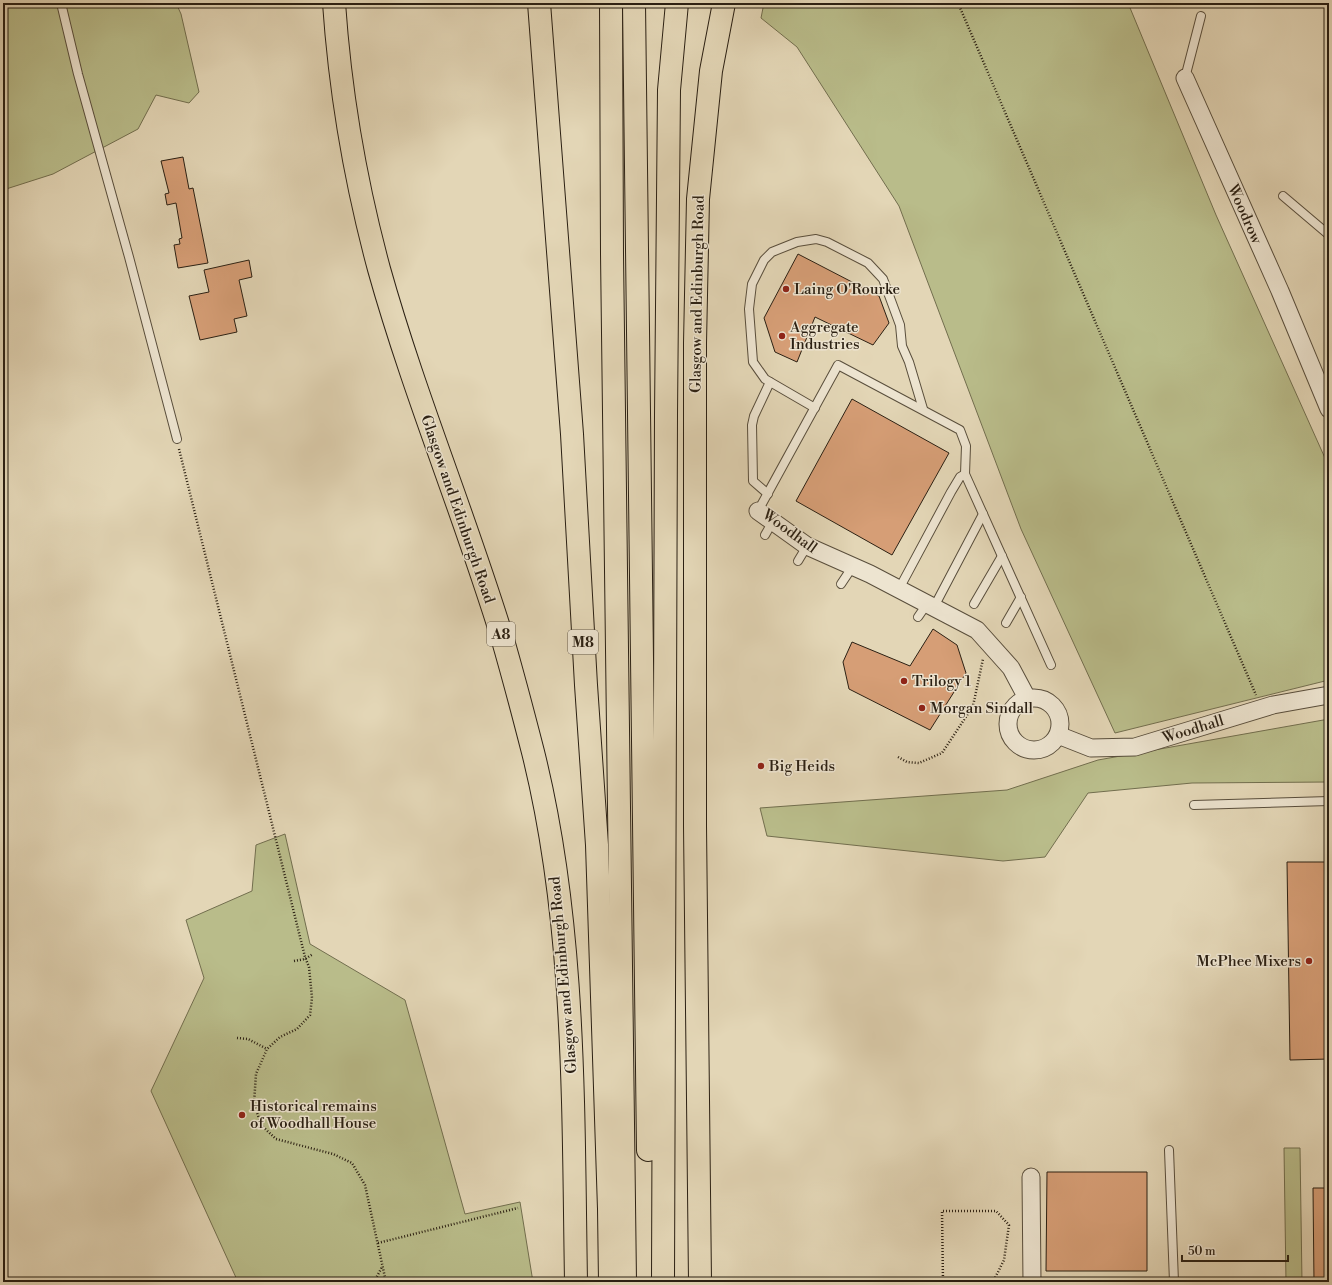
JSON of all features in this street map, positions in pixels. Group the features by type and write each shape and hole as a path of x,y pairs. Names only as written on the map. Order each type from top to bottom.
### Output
{"highway":[{"name":"Glasgow and Edinburgh Road","path":"334,3 338,50 350,135 378,265 429,428 502,637 532,749 543,802 558,895 568,1000 572,1087 576,1282"},
{"name":"M8","path":"539,3 572,434 584,654 597,845 610,1282"},
{"name":"M8","path":"611,3 612,254 626,1282"},
{"path":"634,3 650,1282"},
{"path":"663,1282 664,754 668,128 669,90 677,3"},
{"name":"Glasgow and Edinburgh Road","path":"700,1282 695,834 695,328 698,199 712,71 724,3"},
{"path":"640,571 650,515 655,245 659,163 668,128"}],"street":[{"name":"Woodrow","path":"1185,78 1280,291 1329,408"},
{"name":"Woodhall","path":"758,511 769,528 853,566 899,589 926,610 977,630 1011,668 1027,698"},
{"name":"Woodhall","path":"1058,735 1091,748 1135,747 1273,705 1329,695"},
{"path":"1027,698 1040,698 1048,701 1060,716 1058,735 1049,745 1037,750 1026,749 1014,741 1008,731 1008,715 1016,703 1027,698"},
{"path":"1031,1177 1032,1282"}],"lane":[{"path":"61,3 78,74 129,257 177,439"},
{"name":"Woodrow","path":"1185,78 1201,16"},
{"path":"1283,196 1329,235"},
{"path":"815,408 765,379 753,362 748,309 752,284 764,260 772,252 797,242 816,239 827,242 868,263 883,279 900,325 902,346 909,362 923,409"},
{"name":"Woodhall","path":"758,511 838,365 944,420 960,430 966,446 965,474"},
{"path":"768,494 753,481 752,425 754,416 770,382"},
{"path":"899,589 951,492 960,477 965,474 1051,665"},
{"path":"926,610 983,514"},
{"path":"798,561 807,546"},
{"path":"974,604 1002,556"},
{"path":"840,584 853,566"},
{"path":"1006,623 1021,597"},
{"path":"1194,805 1329,801"},
{"path":"1169,1150 1174,1282"}],"path":[{"path":"958,3 1262,708"},
{"path":"177,439 305,959 309,967 312,998 310,1015 297,1029 280,1037 267,1048 256,1074 254,1103 261,1125 276,1139 333,1154 352,1163 365,1185 386,1282"},
{"path":"898,757 907,762 919,763 942,753 973,706 987,641"},
{"path":"294,961 305,959 313,954"},
{"path":"236,1038 248,1039 267,1048"},
{"path":"378,1243 518,1208"},
{"path":"943,1282 942,1211 996,1211 1009,1226 1004,1260 993,1282"},
{"path":"374,1282 382,1266"}],"green space":[{"path":"3,3 176,3 181,14 199,92 189,103 156,95 138,129 53,174 3,190"},
{"path":"764,3 1128,3 1216,215 1329,467 1329,680 1115,733 1021,529 899,206 797,47 761,18"},
{"path":"1329,719 1329,782 1192,783 1088,793 1045,857 1003,861 767,836 760,808 1007,790 1098,760"},
{"path":"285,834 310,944 405,1000 465,1214 520,1202 533,1282 238,1282 151,1091 204,978 186,920 252,891 256,845"},
{"path":"1284,1148 1300,1148 1302,1282 1286,1282"}],"building":[{"path":"183,157 189,189 193,188 208,263 178,268 174,245 180,244 179,239 182,238 176,203 167,205 165,194 169,193 161,161"},
{"path":"798,254 879,296 889,323 873,345 815,317 797,362 775,352 764,318"},
{"path":"249,260 252,277 239,280 247,316 234,319 237,332 200,340 189,296 209,292 204,270"},
{"path":"852,399 949,453 892,555 796,501"},
{"name":"Trilogy 1","path":"933,629 957,645 966,673 930,730 849,689 843,662 852,642 910,666"},
{"name":"McPhee Mixers","path":"1287,862 1329,862 1329,1059 1290,1060"},
{"path":"1047,1172 1147,1172 1147,1271 1046,1271"},
{"path":"1313,1188 1329,1188 1329,1282 1314,1282"}],"place":[{"name":"Laing O'Rourke","path":"786,289"},
{"name":"Aggregate Industries","path":"782,336"},
{"name":"Trilogy 1","path":"904,681"},
{"name":"Morgan Sindall","path":"922,708"},
{"name":"Big Heids","path":"761,766"},
{"name":"McPhee Mixers","path":"1309,961"},
{"name":"Historical remains of Woodhall House","path":"242,1115"}]}
